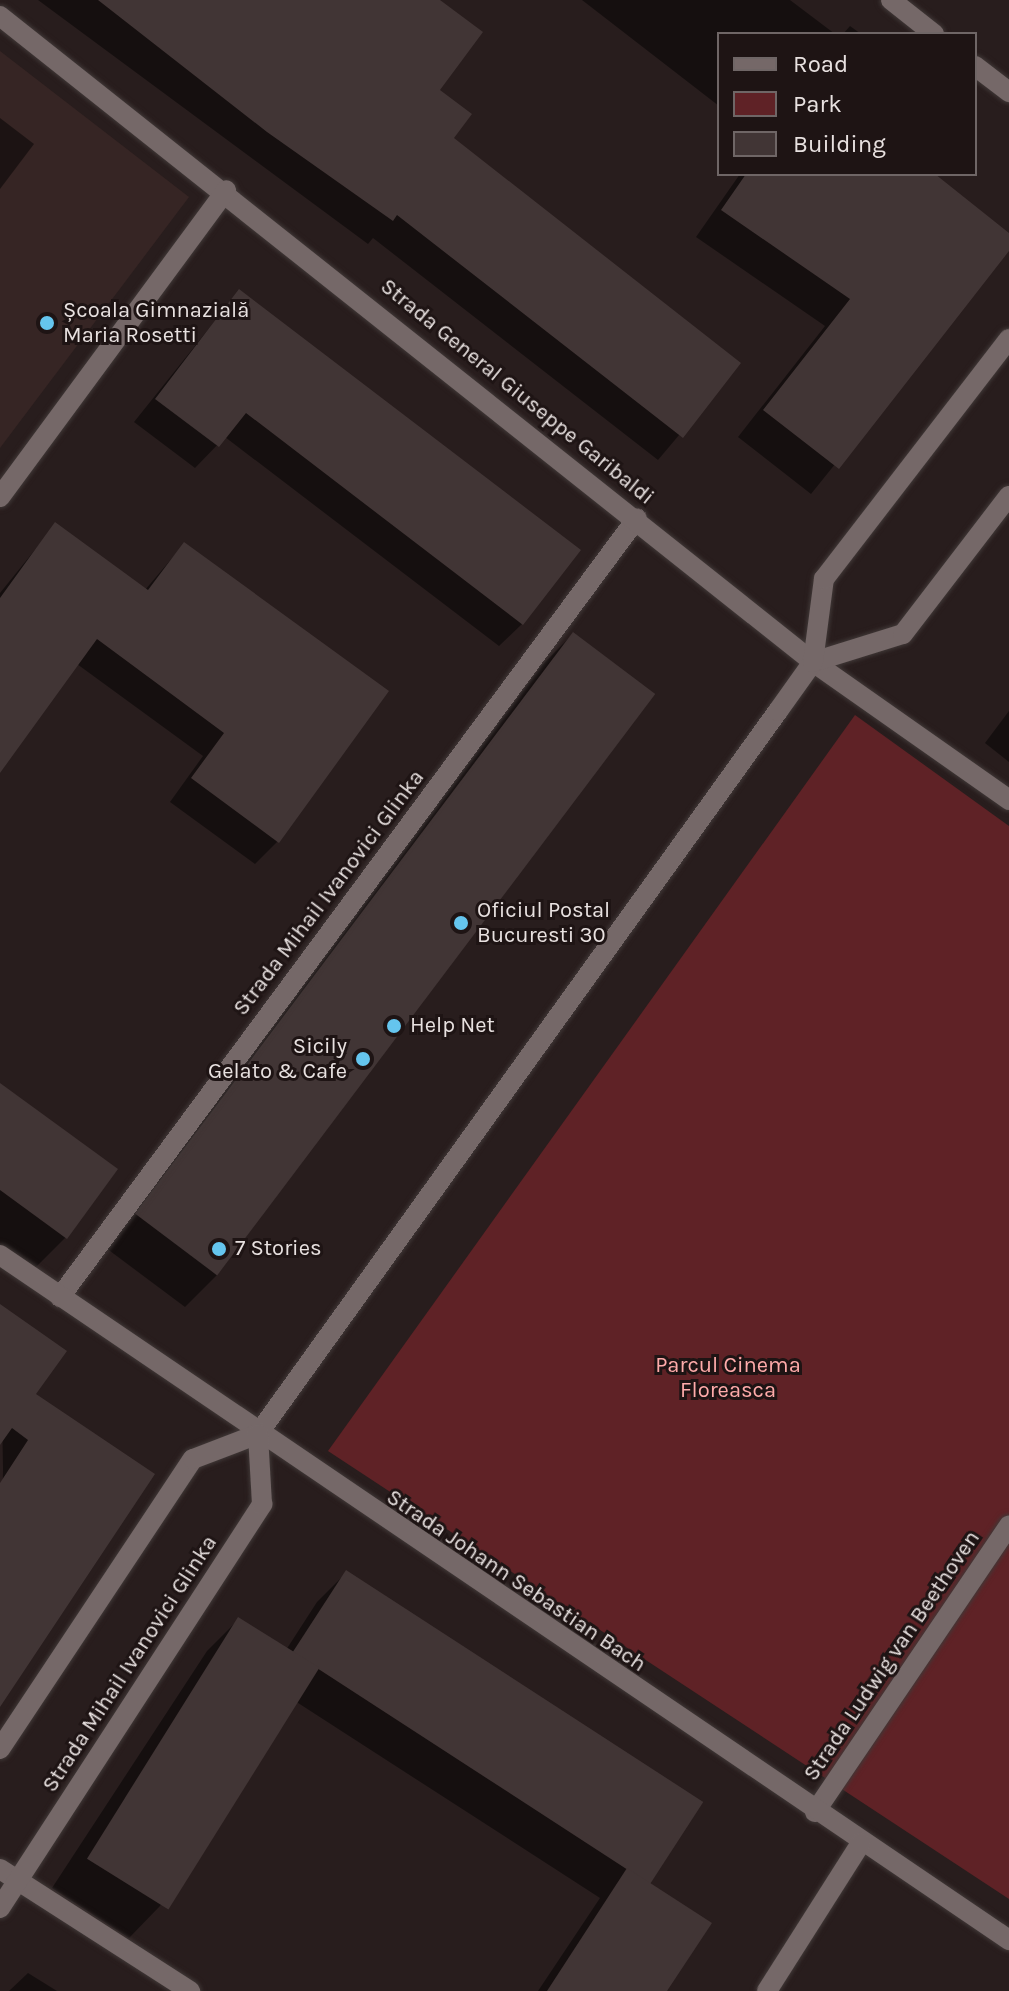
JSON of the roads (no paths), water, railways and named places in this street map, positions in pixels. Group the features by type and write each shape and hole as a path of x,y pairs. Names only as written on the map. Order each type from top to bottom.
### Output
{"street":[{"path":"891,0 931,32"},
{"name":"Strada General Giuseppe Garibaldi","path":"0,16 226,190 813,662 1009,800"},
{"path":"977,68 1009,92"},
{"path":"0,497 226,190"},
{"path":"0,1749 193,1459 258,1434 813,662 824,579 1009,339"},
{"path":"813,662 903,634 1009,496"},
{"name":"Strada Mihail Ivanovici Glinka","path":"60,1297 637,518"},
{"name":"Strada Johann Sebastian Bach","path":"0,1255 258,1434 1009,1940"},
{"name":"Strada Mihail Ivanovici Glinka","path":"0,1908 262,1504 258,1434"},
{"name":"Strada Ludwig van Beethoven","path":"815,1812 1009,1526"},
{"path":"767,1991 861,1843"},
{"path":"0,1869 190,1991"}],"place":[{"name":"Școala Gimnazială Maria Rosetti","path":"47,323"},
{"name":"Oficiul Postal Bucuresti 30","path":"461,923"},
{"name":"Help Net","path":"394,1026"},
{"name":"Sicily Gelato & Cafe","path":"363,1059"},
{"name":"7 Stories","path":"219,1249"}],"park label":[{"name":"Parcul Cinema Floreasca","path":"728,1378"}]}
